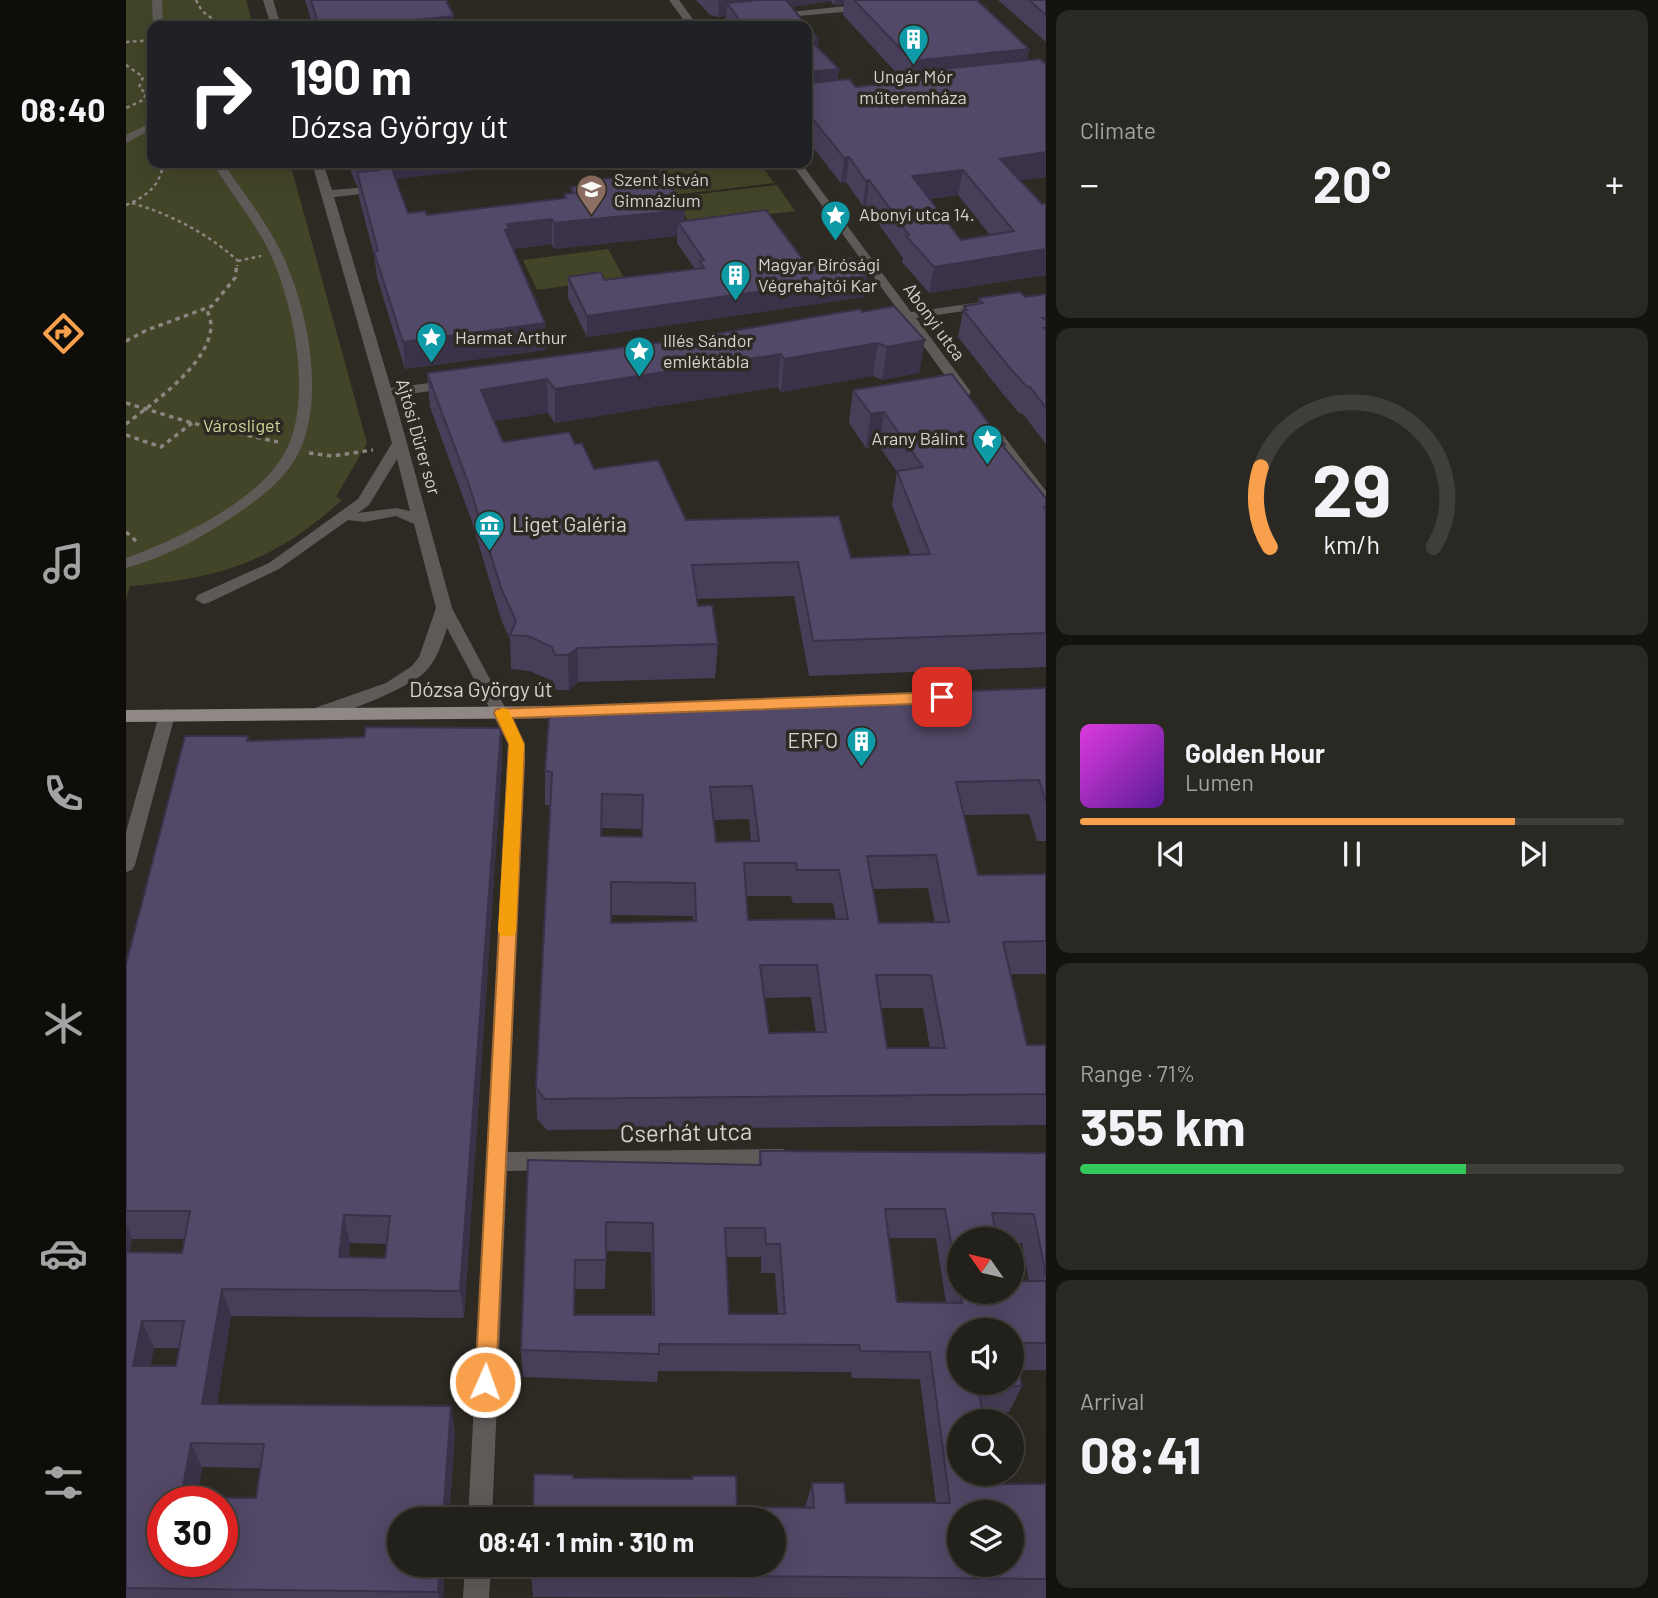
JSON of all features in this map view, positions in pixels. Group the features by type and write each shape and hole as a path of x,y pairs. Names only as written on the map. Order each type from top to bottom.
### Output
{"main road":[{"name":"Dózsa György út","path":"126,716 600,711"}],"street":[{"path":"156,0 158,21"},
{"path":"268,0 274,21"},
{"path":"674,0 689,21"},
{"path":"729,21 878,5"},
{"path":"126,139 147,128"},
{"path":"126,563 176,544 204,529 255,492 287,461 304,417 306,388 298,323 281,264 264,231 221,168"},
{"name":"Ajtósi Dürer sor","path":"319,168 423,523 444,608 502,713 516,744 481,1507"},
{"name":"Abonyi utca","path":"800,168 1045,502"},
{"path":"328,194 382,188"},
{"path":"867,322 1004,301"},
{"path":"386,394 464,383"},
{"path":"203,598 274,566 364,502 398,444"},
{"path":"1015,462 1035,460"},
{"path":"346,515 355,519 396,512 407,513 423,523"},
{"path":"316,714 389,687 409,676 425,662 444,608"},
{"path":"126,865 167,715"},
{"name":"Cserhát utca","path":"495,1162 798,1158"},
{"path":"476,1598 477,1577"}],"path":[{"path":"196,0 202,11 214,21"},
{"path":"126,42 147,40"},
{"path":"126,65 143,77 139,87 146,94 145,99 126,108"},
{"path":"126,205 153,189 163,168"},
{"path":"126,341 166,322 212,306 235,278 238,261 224,248 189,226 132,203"},
{"path":"126,424 179,382 193,364 210,328 211,320 207,309"},
{"path":"126,403 192,423 244,433 332,456 398,444"},
{"path":"244,433 283,420 304,417"},
{"path":"126,435 161,447 192,423"}],"green space":[{"name":"Városliget","path":"126,0 246,0 252,21 147,21 147,168 291,168 367,443 336,497 342,500 293,538 269,552 219,572 130,586 126,599"},
{"path":"658,168 764,168 774,183 673,195"},
{"path":"777,185 795,211 690,224 674,197"},
{"path":"608,249 624,278 537,290 523,260"}],"building":[{"path":"311,0 446,0 454,16 404,21 317,21"},
{"path":"786,0 803,21 740,21 727,3"},
{"path":"854,0 977,0 1029,49 912,61"},
{"path":"1029,0 1046,0 1046,15"},
{"path":"812,42 839,69 812,72"},
{"path":"1040,59 1046,64 1046,152 1000,159 1042,204 1046,204 1046,249 934,267 906,236 909,235 869,180 866,181 849,157 844,158 812,118 812,83 849,79 856,87 930,79 922,71","holes":["963,170 1014,231 961,240 912,176"]},
{"path":"395,168 392,169 408,213 425,211 427,215 566,198 564,194 574,193 571,187 603,183 601,179 663,172 685,210 554,223 552,219 507,224 509,229 505,230 545,323 403,342 374,252 378,251 357,172"},
{"path":"766,210 804,261 831,257 834,260 851,258 867,276 587,316 568,277 601,272 604,280 704,268 700,261 704,260 678,222"},
{"path":"1020,292 1025,297 1046,294 1046,318 1043,318 1046,320 1046,408 963,310 967,310 964,306 983,303 979,298"},
{"path":"894,306 925,340 887,347 878,343 784,359 781,354 555,389 547,379 481,390 503,442 569,432 575,444 582,443 594,469 658,460 686,520 839,516 851,558 930,554 897,471 923,467 884,412 871,414 853,390 952,374 1005,445 1002,445 1046,498 1046,633 813,641 798,562 692,565 698,606 712,605 718,644 578,648 568,655 555,655 552,647 528,636 510,635 516,621 501,588 469,485 427,373 679,340 860,309 862,312"},
{"path":"1046,688 1046,802 1039,780 956,782 978,875 1046,874 1046,941 1003,942 1027,1045 1046,1045 1046,1094 545,1099 536,1088 552,772 545,771 549,718 559,707","holes":["752,786 759,841 716,842 710,787","602,794 643,795 642,837 601,836","936,855 949,922 879,923 867,856","744,863 796,863 797,870 839,870 848,919 748,920","611,882 695,883 696,921 611,923","760,965 817,965 826,1032 769,1033","876,975 931,975 945,1048 887,1048"]},
{"path":"366,727 501,728 460,1291 222,1289 202,1404 451,1406 444,1507 387,1507 387,1577 439,1577 438,1592 126,1588 126,1252 182,1253 190,1211 126,1211 126,964 185,736 248,736 247,741 364,737","holes":["344,1215 390,1216 385,1258 339,1257","142,1321 184,1321 176,1366 133,1366"]},
{"path":"760,1151 1046,1153 1046,1276 1034,1214 992,1213 995,1227 948,1227 945,1209 885,1209 897,1302 1024,1304 1024,1281 1046,1281 1046,1343 1024,1343 1024,1318 947,1318 947,1395 980,1395 982,1409 947,1409 947,1480 930,1352 860,1351 859,1345 659,1344 659,1354 521,1350 528,1160 761,1165","holes":["606,1222 653,1223 654,1315 574,1315 575,1260 606,1260","725,1228 765,1228 766,1244 780,1244 785,1314 729,1314"]},
{"path":"534,1474 573,1475 573,1478 692,1479 692,1476 736,1476 737,1507 533,1507"},
{"path":"812,1483 844,1483 846,1503 947,1503 947,1577 1024,1577 1024,1500 950,1500 948,1486 1046,1484 1046,1579 786,1576 786,1508 814,1508"}],"slow traffic":[{"path":"502,713 516,744 507,931"}],"place":[{"name":"Ungár Mór műteremháza","path":"913,66"},
{"name":"Szent István Gimnázium","path":"591,217"},
{"name":"Abonyi utca 14.","path":"836,242"},
{"name":"Magyar Bírósági Végrehajtói Kar","path":"735,302"},
{"name":"Harmat Arthur","path":"432,365"},
{"name":"Illés Sándor emléktábla","path":"640,378"},
{"name":"Arany Bálint","path":"988,466"},
{"name":"Liget Galéria","path":"489,552"},
{"name":"ERFO","path":"861,768"}],"route":[{"path":"485,1382 516,762 516,744 502,713 942,697"}]}
